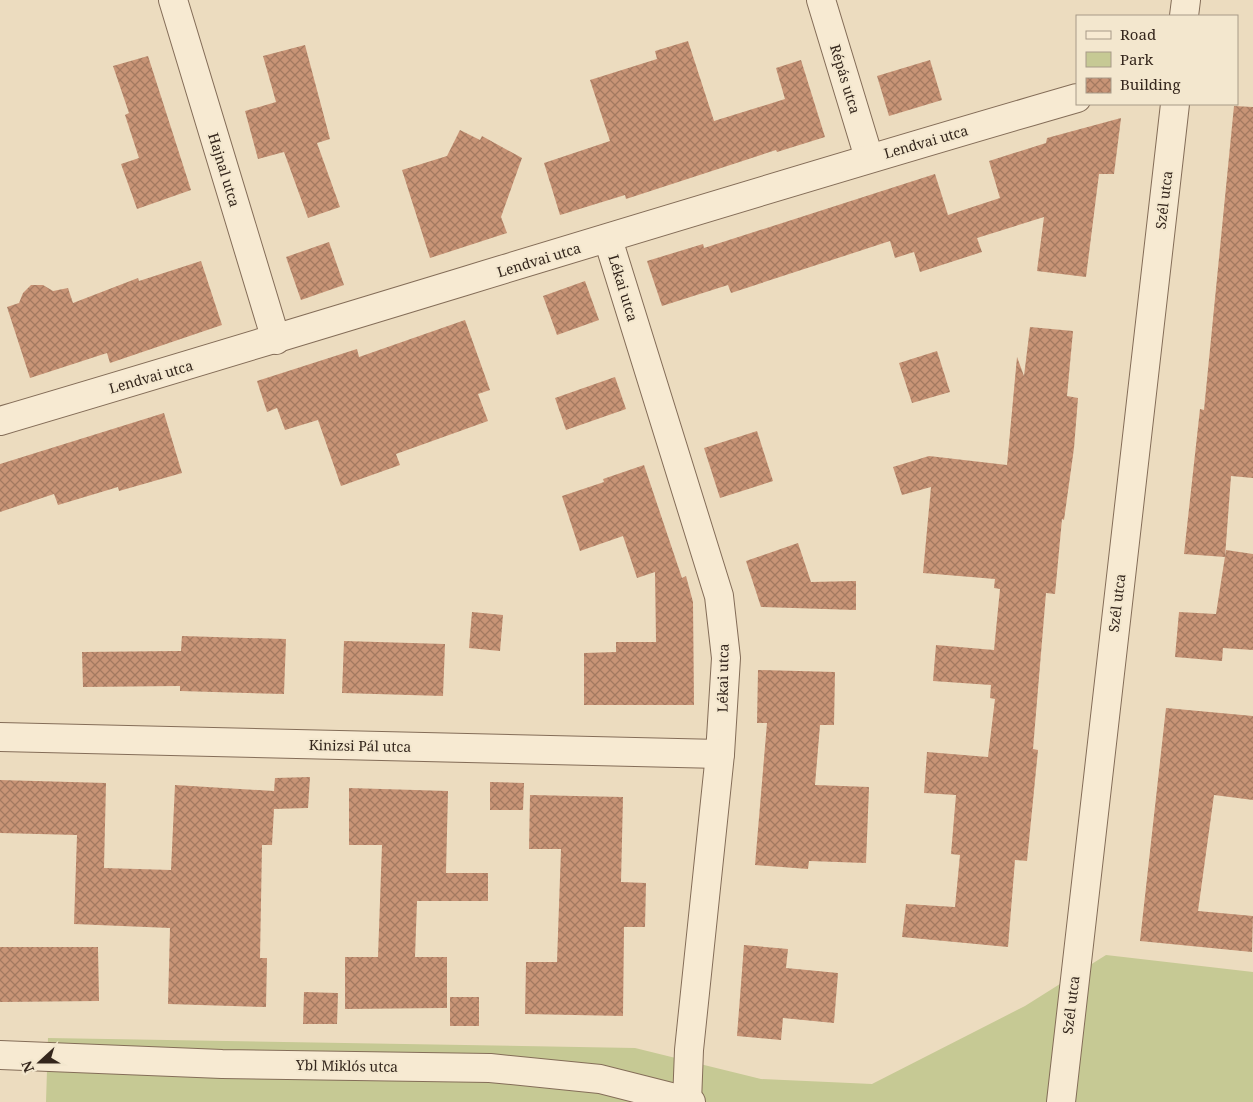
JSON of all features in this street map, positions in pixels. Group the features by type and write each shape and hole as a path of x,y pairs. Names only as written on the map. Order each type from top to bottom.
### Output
{"street":[{"name":"Hajnal utca","path":"173,0 276,340"},
{"name":"Répás utca","path":"821,0 869,158"},
{"path":"1184,15 1186,0"},
{"name":"Lendvai utca","path":"0,421 276,340 869,158 1076,98"},
{"name":"Szél utca","path":"1061,1102 1175,105"},
{"name":"Lékai utca","path":"608,239 719,596 726,658 720,754 689,1050 689,1101"},
{"name":"Kinizsi Pál utca","path":"0,737 720,754"},
{"name":"Ybl Miklós utca","path":"0,1055 222,1064 490,1068 600,1079 689,1101"}],"green space":[{"path":"1106,955 1253,972 1253,1102 46,1102 48,1038 635,1048 761,1079 872,1084 1025,1006"}],"building":[{"path":"688,41 714,121 785,99 776,68 801,60 825,137 777,152 776,150 626,199 625,195 560,215 544,163 610,141 590,80 657,59 655,51"},
{"path":"305,45 330,139 317,143 340,207 308,218 284,152 258,159 245,111 276,102 263,56"},
{"path":"148,56 191,190 137,209 121,164 139,158 125,115 129,113 113,66"},
{"path":"930,60 942,100 889,116 877,76"},
{"path":"1234,106 1253,107 1253,478 1231,476 1225,557 1184,554 1200,409 1204,410"},
{"path":"1121,118 1114,174 1099,174 1086,277 1037,271 1044,217 977,238 982,252 920,272 914,252 895,258 890,241 731,293 728,285 662,306 647,261 703,244 704,248 935,174 948,215 1000,198 989,161 1046,143 1047,138"},
{"path":"460,130 480,140 482,136 522,158 501,217 507,233 430,258 402,170 447,156"},
{"path":"329,242 344,285 301,300 286,257"},
{"path":"201,261 222,325 110,363 107,353 30,378 7,307 19,303 23,293 31,285 43,285 53,291 68,288 73,303 138,278 139,281"},
{"path":"585,281 599,320 557,335 543,296"},
{"path":"465,320 490,390 478,394 488,421 396,454 400,465 341,486 318,420 285,430 277,408 267,412 257,381 357,349 359,357"},
{"path":"1030,327 1073,331 1067,396 1078,398 1074,448 1064,520 1062,519 1055,594 1046,593 1033,749 1038,750 1027,861 1015,860 1008,947 902,937 906,904 955,907 960,855 951,854 956,795 924,793 927,752 988,757 995,699 990,698 991,685 933,681 936,645 994,650 1000,589 994,588 995,579 923,573 931,487 902,495 893,467 929,456 1007,465 1017,357 1024,376"},
{"path":"937,351 950,392 912,403 899,363"},
{"path":"615,377 626,409 566,430 555,398"},
{"path":"164,413 182,473 119,491 118,487 58,505 54,494 0,512 0,464"},
{"path":"757,431 773,481 720,498 704,448"},
{"path":"644,465 682,578 686,576 693,602 694,705 584,705 584,653 616,652 616,642 656,642 655,572 637,578 623,536 580,551 562,496 604,482 603,479"},
{"path":"798,543 811,582 856,581 856,610 761,607 746,561"},
{"path":"1226,550 1253,554 1253,650 1223,648 1222,661 1175,657 1179,612 1216,614"},
{"path":"472,612 503,615 500,651 469,648"},
{"path":"182,636 286,639 284,694 180,691 180,686 83,687 82,652 181,651"},
{"path":"344,641 445,644 443,696 342,693"},
{"path":"758,670 835,672 834,725 820,725 815,785 869,787 866,863 809,861 808,869 755,865 767,723 757,723"},
{"path":"1166,708 1253,716 1253,800 1214,795 1198,911 1253,916 1252,952 1140,941"},
{"path":"310,777 308,808 274,809 272,845 262,845 260,958 267,958 266,1007 168,1004 170,928 74,924 77,835 0,833 0,780 106,783 104,868 171,870 175,785 274,791 275,778"},
{"path":"490,782 524,783 523,810 490,810"},
{"path":"349,788 448,791 446,873 488,873 488,901 417,901 415,957 447,957 447,1008 345,1009 345,957 378,957 382,845 349,845"},
{"path":"530,795 623,797 621,882 646,883 645,927 624,927 623,1016 525,1014 526,962 557,962 561,849 529,849"},
{"path":"744,945 788,949 786,968 838,973 834,1023 783,1018 781,1040 737,1036"},
{"path":"0,947 98,947 99,1001 0,1002"},
{"path":"304,992 338,993 337,1024 303,1024"},
{"path":"450,997 479,997 479,1026 450,1026"}]}
